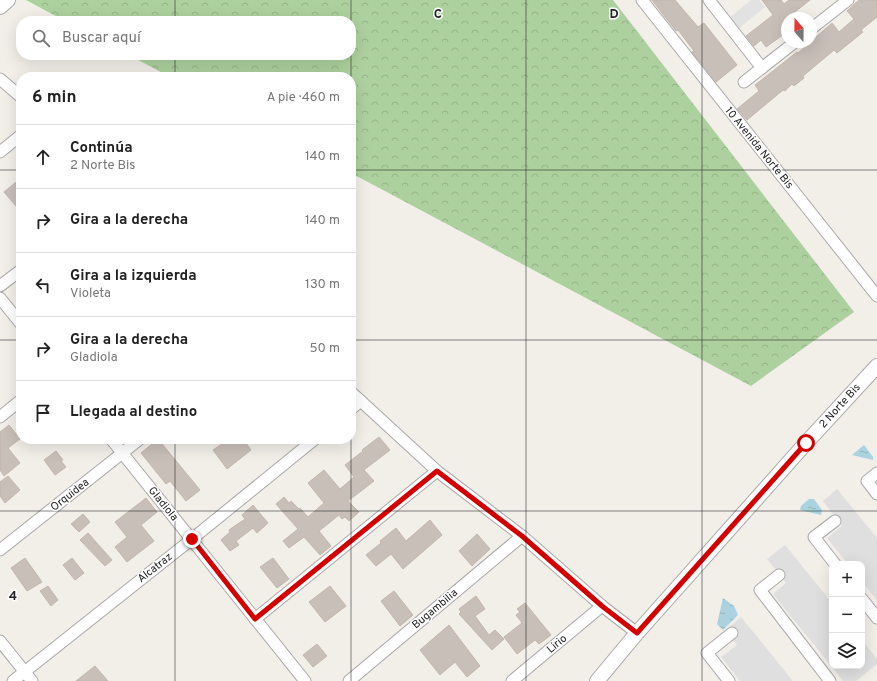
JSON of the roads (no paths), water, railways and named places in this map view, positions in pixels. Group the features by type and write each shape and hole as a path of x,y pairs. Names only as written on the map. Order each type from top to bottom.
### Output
{"street":[{"path":"0,7 8,0"},
{"name":"10 Avenida Norte Bis","path":"642,0 877,296"},
{"path":"817,24 848,0"},
{"path":"711,1 762,68"},
{"path":"744,82 787,48"},
{"path":"0,79 16,93"},
{"path":"0,152 16,139"},
{"path":"0,286 16,274"},
{"path":"0,298 16,318"},
{"name":"2 Norte Bis","path":"597,681 637,633 842,403 877,366"},
{"path":"356,396 437,471 522,536 602,606 637,633"},
{"path":"356,405 361,401"},
{"path":"0,417 16,404"},
{"name":"Gladiola","path":"115,444 305,681"},
{"name":"Orquidea","path":"0,550 134,444"},
{"name":"Alcatraz","path":"13,681 309,444"},
{"path":"255,619 437,471"},
{"path":"877,473 866,481 877,494"},
{"path":"833,561 814,537 835,521"},
{"name":"Bugambilia","path":"349,681 522,536"},
{"path":"780,575 760,590 830,681"},
{"path":"865,603 877,618"},
{"name":"Lirio","path":"512,681 602,606"},
{"path":"729,681 707,653 732,633"},
{"path":"0,641 32,681"}],"water":[{"path":"864,445 873,457 873,460 852,455"},
{"path":"809,499 814,499 822,510 821,515 800,510 801,506"},
{"path":"723,598 734,606 738,615 723,630 717,624"}]}
